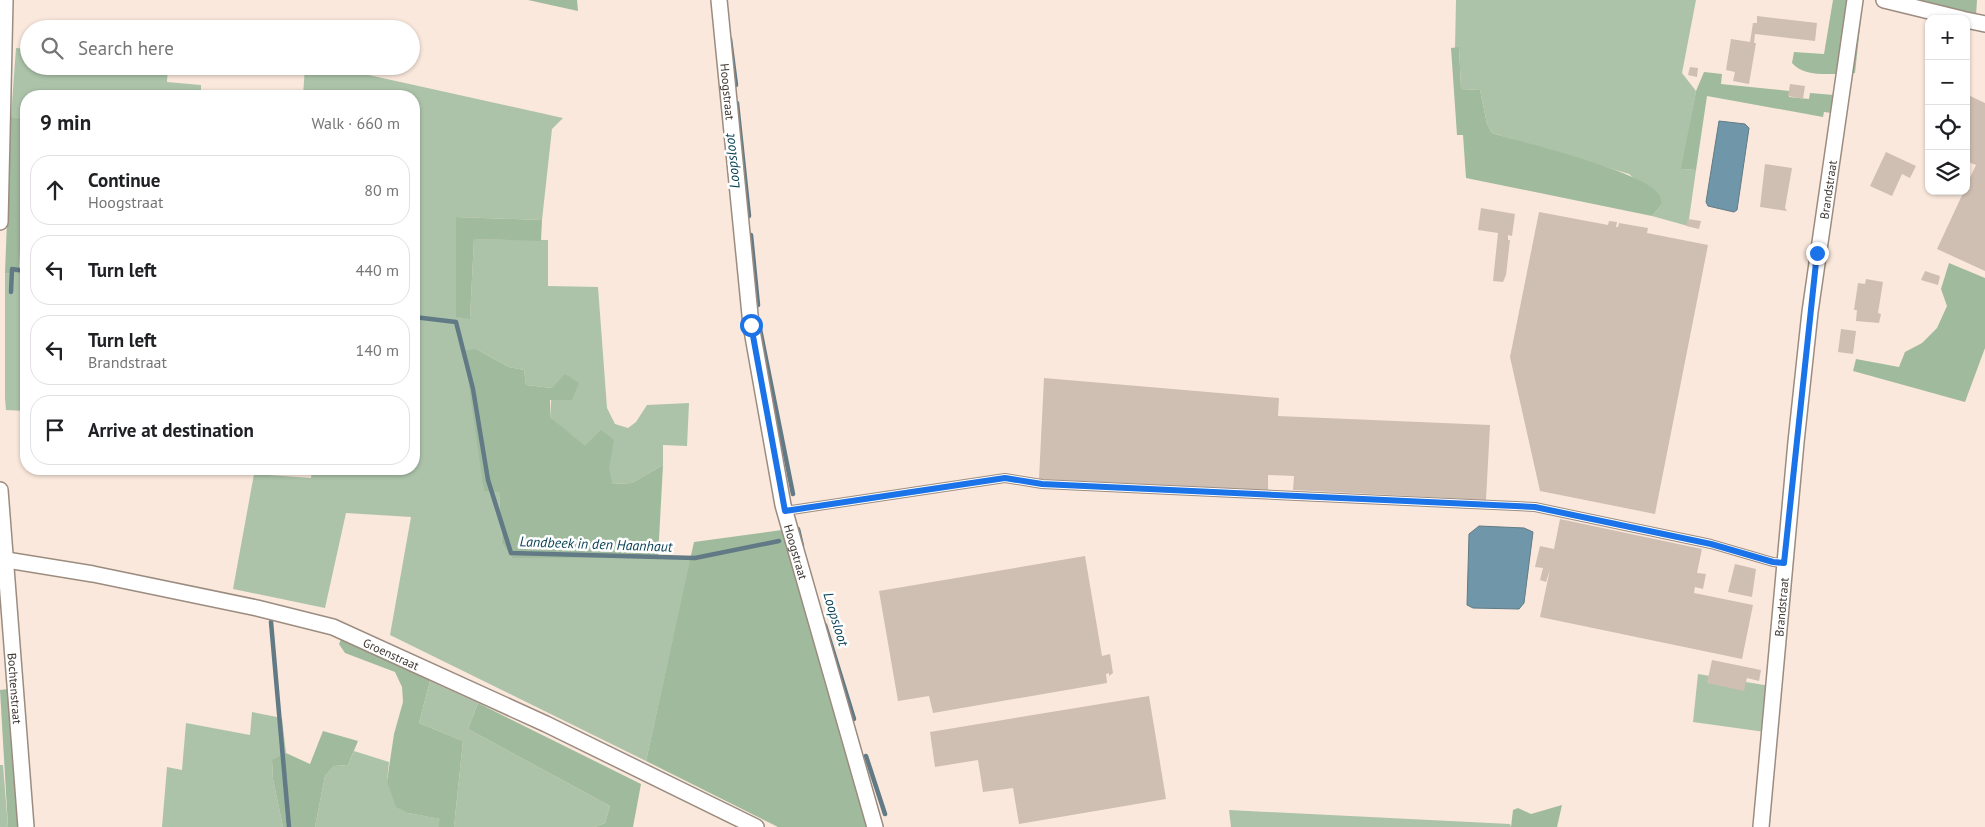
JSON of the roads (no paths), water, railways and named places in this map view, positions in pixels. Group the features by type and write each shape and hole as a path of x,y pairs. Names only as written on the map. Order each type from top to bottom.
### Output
{"street":[{"path":"0,222 5,0"},
{"name":"Hoogstraat","path":"719,0 751,325 785,511 875,827"},
{"name":"Brandstraat","path":"1761,827 1784,563 1817,253 1850,49 1855,0"},
{"path":"1884,0 1946,15"},
{"path":"1970,21 1985,24"},
{"name":"Bochtenstraat","path":"0,490 3,559 26,827"},
{"name":"Groenstraat","path":"3,559 93,574 257,608 333,627 546,724 756,827"}],"lane":[{"path":"785,511 1011,478 1042,484 1535,507 1711,544 1773,562 1784,563"}],"water":[{"path":"1719,121 1745,124 1749,128 1737,210 1734,212 1708,206 1706,202"},
{"path":"1479,526 1524,528 1533,532 1524,603 1519,609 1473,608 1467,605 1469,534"}],"waterway":[{"name":"Loopsloot","path":"730,39 736,85"},
{"name":"Loopsloot","path":"737,103 749,216"},
{"name":"Loopsloot","path":"751,235 758,305"},
{"name":"Landbeek in den Haanhaut","path":"11,292 12,269 20,270"},
{"name":"Landbeek in den Haanhaut","path":"420,318 456,322 473,389 488,480 511,553 695,558 779,541"},
{"name":"Loopsloot","path":"760,329 793,494"},
{"name":"Loopsloot","path":"798,529 802,546"},
{"name":"Landbeek in den Haanhaut","path":"271,622 289,827"},
{"name":"Loopsloot","path":"825,625 854,719"},
{"name":"Loopsloot","path":"866,756 885,814"}]}
